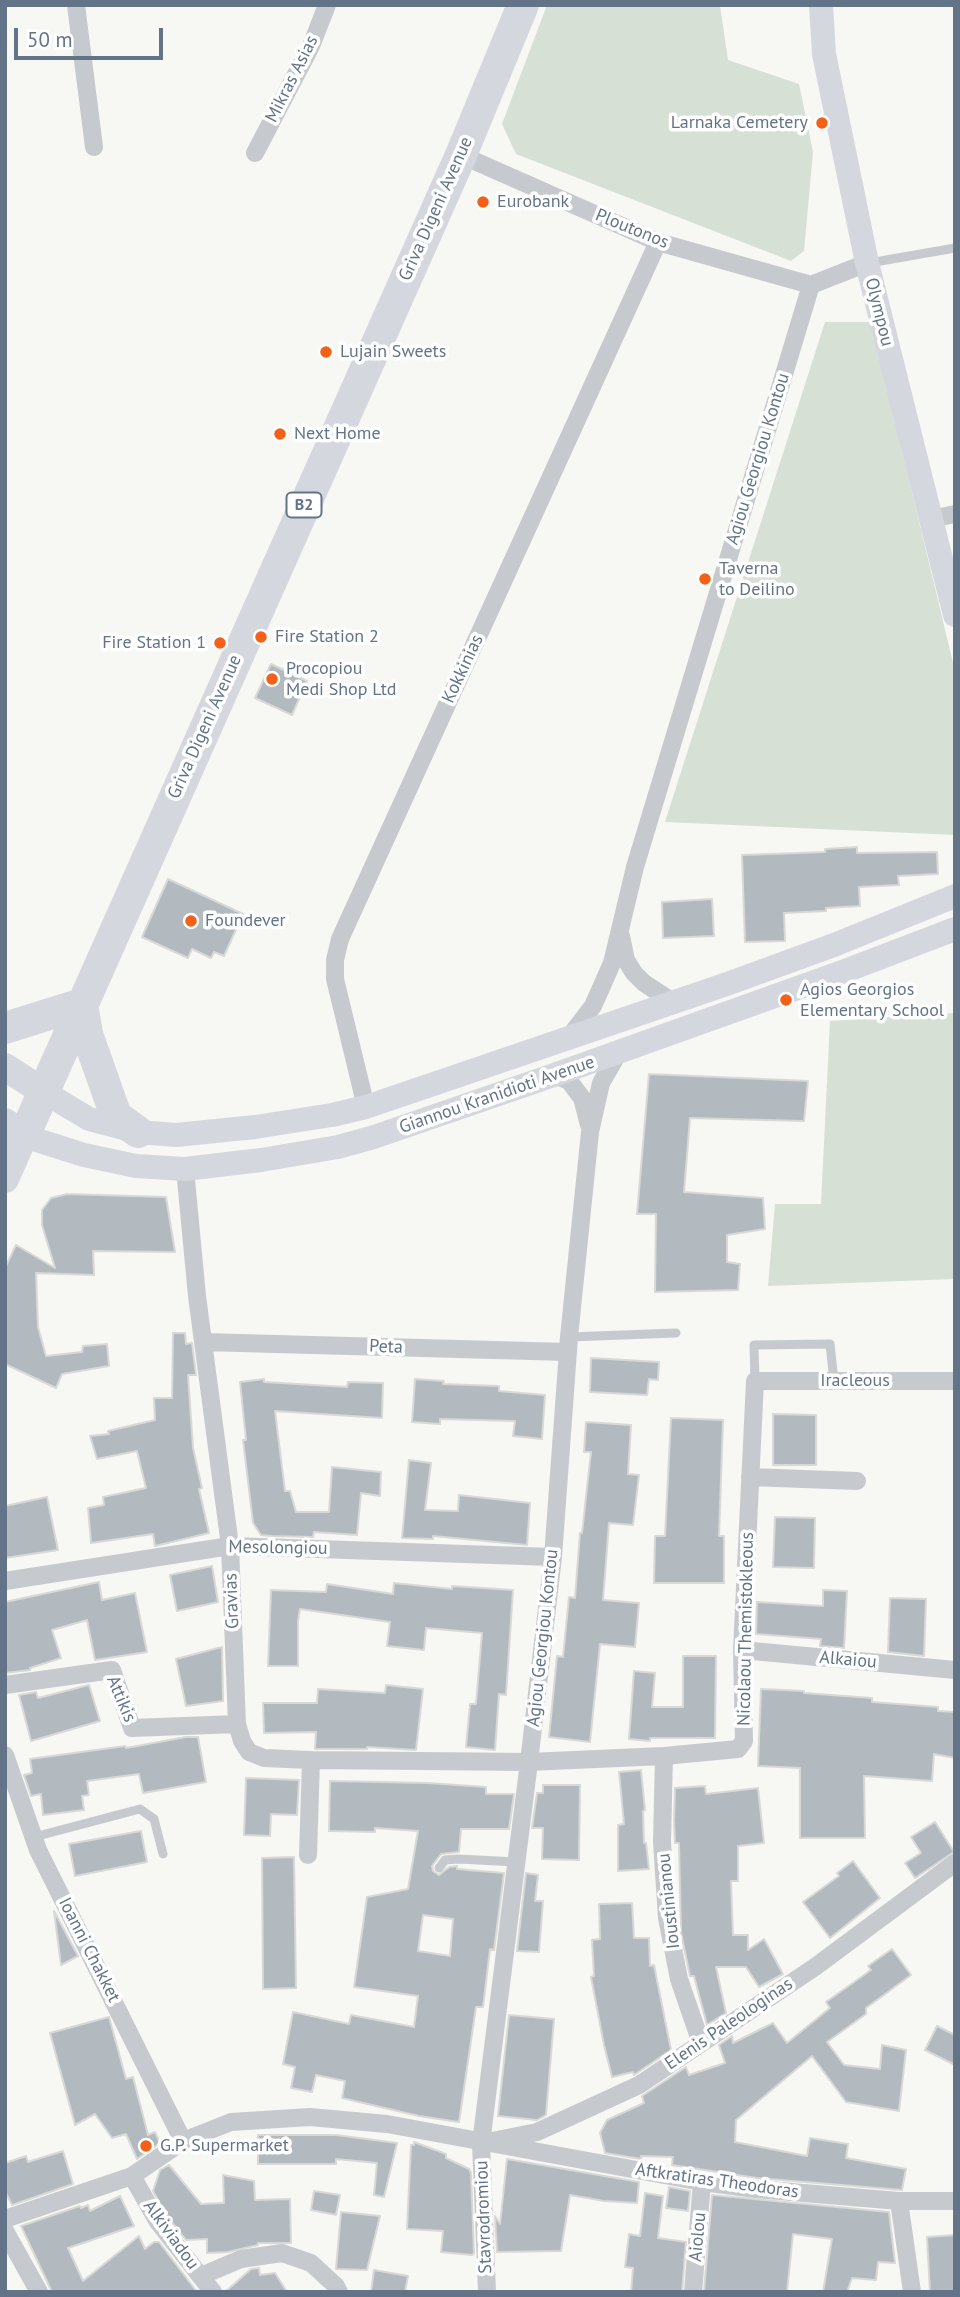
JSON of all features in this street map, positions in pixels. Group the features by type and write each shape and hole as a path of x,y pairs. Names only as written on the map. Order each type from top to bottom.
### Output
{"highway":[{"name":"Griva Digeni Avenue","path":"14,1129 44,1092 57,1056 461,155 523,5"},
{"path":"5,1028 82,1004 87,1034 116,1116 138,1132"}],"main road":[{"name":"Olympou","path":"821,5 824,54 867,263 943,516 955,615"},
{"name":"Giannou Kranidioti Avenue","path":"44,1092 89,1119 138,1132 177,1135 332,1115 366,1107 673,1002 834,945 955,896"},
{"name":"Giannou Kranidioti Avenue","path":"14,1129 84,1155 136,1166 185,1169 338,1147 554,1075 955,929"},
{"path":"5,1067 44,1092"},
{"name":"Griva Digeni Avenue","path":"5,1179 14,1129"}],"street":[{"path":"76,5 94,148"},
{"name":"Mikras Asias","path":"256,153 311,46 327,5"},
{"name":"Ploutonos","path":"461,155 658,242 811,285"},
{"name":"Kokkinias","path":"366,1107 335,979 335,960 340,939 658,242"},
{"path":"811,285 867,263"},
{"name":"Agiou Georgiou Kontou","path":"570,1036 593,1006 612,963 635,866 811,285"},
{"name":"Agiou Georgiou Kontou","path":"620,933 626,960 634,973 673,1002"},
{"name":"Agiou Georgiou Kontou","path":"481,2143 552,1557 590,1132 601,1083 619,1052"},
{"name":"Agiou Georgiou Kontou","path":"554,1075 569,1081 582,1098 590,1132"},
{"name":"Gravias","path":"185,1169 203,1342 230,1546 237,1724 242,1741 249,1752 264,1758 529,1762"},
{"name":"Peta","path":"203,1342 569,1344"},
{"name":"Iracleous","path":"755,1381 955,1381"},
{"name":"Nicolaou Themistokleous","path":"529,1762 664,1756 730,1751 742,1747 742,1650 755,1381"},
{"path":"750,1477 857,1481"},
{"name":"Mesolongiou","path":"5,1581 230,1546 552,1557"},
{"name":"Alkaiou","path":"742,1650 955,1670"},
{"name":"Attikis","path":"5,1685 112,1670 132,1728 237,1724"},
{"name":"Ioanni Chakket","path":"5,1755 38,1850 183,2141"},
{"name":"Ioustinianou","path":"664,1756 662,1842 667,1919 679,1979 701,2043"},
{"path":"309,1855 311,1760"},
{"name":"Elenis Paleologinas","path":"481,2143 537,2132 639,2085 815,1967 955,1863"},
{"name":"Aftkratiras Theodoras","path":"5,2219 132,2176 183,2141 231,2122 310,2117 387,2124 702,2182 899,2202 955,2201"},
{"name":"Stavrodromiou","path":"481,2143 487,2292"},
{"name":"Alkiviadou","path":"132,2176 158,2222 213,2292"},
{"name":"Aiolou","path":"693,2292 702,2182"},
{"path":"899,2202 912,2292"},
{"path":"5,2231 39,2292"},
{"path":"201,2276 241,2259 282,2253 311,2263 339,2292"}],"lane":[{"path":"867,263 955,248"},
{"path":"569,1344 676,1333"},
{"path":"755,1381 754,1345 830,1344 834,1381"},
{"path":"34,1837 140,1809 154,1819 163,1854"},
{"path":"439,1868 445,1860 458,1858 517,1862"}],"shaded area":[{"path":"547,5 720,6 728,60 799,84 813,152 804,251 791,261 516,154 502,124"},
{"path":"825,322 871,322 955,671 955,835 665,822"},
{"path":"955,1013 955,1279 768,1286 775,1204 821,1204 830,1021"}],"building":[{"path":"271,664 307,681 292,715 255,698"},
{"path":"857,847 857,853 937,852 938,874 898,876 899,885 859,887 860,906 784,913 785,941 745,942 742,855 825,852 825,849"},
{"path":"168,879 243,914 224,956 214,952 211,958 192,949 188,958 142,937"},
{"path":"712,899 714,936 663,938 662,902"},
{"path":"649,1074 808,1081 804,1121 690,1118 684,1192 763,1198 765,1229 727,1235 727,1262 740,1264 738,1290 655,1292 656,1214 637,1214"},
{"path":"67,1194 166,1197 175,1252 93,1251 94,1275 36,1273 38,1327 46,1356 82,1352 83,1346 107,1344 109,1366 62,1374 56,1388 5,1364 5,1268 16,1245 55,1268 42,1225 42,1210 51,1198"},
{"path":"173,1333 185,1333 186,1344 192,1343 196,1375 188,1375 193,1448 209,1533 155,1546 153,1534 91,1543 88,1508 104,1505 103,1497 146,1488 137,1451 97,1459 90,1436 109,1434 108,1431 155,1420 154,1398 172,1398"},
{"path":"591,1358 659,1362 658,1380 649,1379 647,1395 590,1392"},
{"path":"264,1379 264,1382 347,1387 348,1382 383,1383 382,1418 275,1411 285,1491 290,1491 296,1512 329,1512 332,1467 381,1472 380,1496 361,1493 357,1535 314,1532 313,1537 261,1535 253,1523 243,1440 246,1440 240,1382"},
{"path":"415,1379 444,1381 443,1384 499,1386 499,1391 545,1395 542,1439 513,1436 515,1421 440,1419 440,1424 412,1422"},
{"path":"773,1414 816,1415 816,1465 773,1465"},
{"path":"671,1418 723,1420 719,1536 724,1536 724,1583 654,1583 655,1536 665,1536"},
{"path":"586,1422 631,1425 628,1474 639,1475 633,1525 609,1523 603,1600 639,1603 635,1647 600,1644 590,1742 549,1737 557,1656 563,1657 569,1597 575,1598 580,1533 591,1452 584,1452"},
{"path":"409,1460 431,1463 425,1510 458,1511 459,1495 530,1503 527,1545 433,1536 433,1539 402,1538"},
{"path":"47,1497 58,1550 5,1558 5,1506"},
{"path":"775,1517 815,1518 814,1568 773,1567"},
{"path":"212,1566 218,1602 177,1611 170,1575"},
{"path":"99,1582 102,1600 135,1593 147,1652 95,1660 87,1620 52,1630 61,1658 30,1670 5,1673 5,1602"},
{"path":"394,1583 452,1589 452,1586 513,1590 506,1695 499,1694 495,1750 466,1747 470,1704 476,1704 482,1633 426,1628 424,1650 387,1646 390,1622 300,1609 298,1666 268,1666 271,1590 326,1592 327,1584 393,1594"},
{"path":"823,1590 847,1591 844,1648 820,1646 821,1639 756,1634 757,1602 823,1606"},
{"path":"890,1598 926,1599 924,1656 888,1652"},
{"path":"222,1647 223,1701 186,1706 176,1659"},
{"path":"683,1656 716,1656 715,1738 650,1738 650,1741 629,1739 634,1671 655,1673 652,1707 683,1707"},
{"path":"89,1685 100,1721 31,1741 19,1695 36,1692 38,1698"},
{"path":"386,1685 423,1689 416,1750 367,1747 315,1749 316,1732 264,1733 263,1703 317,1703 318,1689 385,1693"},
{"path":"761,1689 872,1698 872,1702 938,1707 938,1711 955,1712 955,1758 934,1754 932,1781 864,1776 865,1838 800,1838 800,1768 758,1766"},
{"path":"198,1737 206,1782 143,1793 139,1774 87,1781 89,1795 82,1796 84,1810 43,1815 41,1794 31,1796 24,1775 32,1773 30,1759 125,1746 126,1748"},
{"path":"641,1770 645,1810 644,1843 649,1869 618,1871 618,1825 624,1824 619,1772"},
{"path":"246,1778 299,1780 297,1815 271,1814 270,1836 244,1835"},
{"path":"330,1781 486,1787 486,1794 514,1794 509,1829 461,1829 459,1852 441,1854 432,1866 433,1871 439,1875 449,1867 457,1866 457,1869 504,1873 494,1950 490,1949 483,2007 476,2007 459,2122 419,2116 342,2098 345,2081 316,2075 312,2092 291,2088 295,2067 283,2064 293,2012 349,2024 351,2015 414,2027 418,1996 354,1987 367,1897 408,1889 418,1831 375,1828 375,1832 329,1831","holes":["423,1915 453,1919 450,1956 418,1951"]},
{"path":"543,1785 580,1785 579,1860 542,1859 543,1828 532,1828 537,1793 543,1793"},
{"path":"705,1786 706,1794 758,1788 764,1843 738,1846 738,1881 731,1881 733,1935 748,1935 748,1950 764,1939 783,1974 759,1987 746,1967 716,1967 726,2013 707,2025 694,1976 690,1976 681,1933 679,1843 675,1843 674,1821 675,1788"},
{"path":"935,1822 954,1852 915,1878 905,1863 921,1853 911,1837"},
{"path":"141,1831 147,1862 75,1876 69,1844"},
{"path":"294,1857 296,1988 263,1989 262,1858"},
{"path":"853,1861 880,1898 830,1938 803,1902 839,1876 837,1873"},
{"path":"526,1873 538,1875 535,1901 543,1901 539,1952 517,1951"},
{"path":"632,1903 634,1938 649,1938 650,1966 654,1965 671,2050 634,2075 633,2072 612,2077 591,1977 594,1976 592,1940 600,1939 599,1904"},
{"path":"54,1911 78,1956 61,1965"},
{"path":"892,1949 911,1975 866,2008 866,2014 827,2042 844,2065 880,2069 882,2045 906,2050 899,2111 846,2102 812,2056 736,2120 735,2142 807,2156 810,2138 848,2144 846,2158 906,2169 902,2190 757,2178 672,2165 673,2157 641,2156 641,2159 605,2153 600,2133 607,2120 644,2103 642,2096 686,2067 689,2075 725,2063 719,2045 732,2036 733,2043 773,2023 787,2043 830,2008 826,2002 871,1970 868,1966"},
{"path":"509,2015 554,2019 546,2115 537,2120 498,2116"},
{"path":"109,2017 126,2079 133,2077 148,2135 155,2132 160,2143 137,2159 126,2134 112,2138 95,2114 75,2125 50,2033"},
{"path":"937,2026 955,2035 955,2065 925,2050"},
{"path":"258,2135 336,2135 397,2143 384,2197 374,2195 377,2163 336,2159 336,2164 258,2164"},
{"path":"414,2142 446,2154 446,2158 469,2169 472,2255 441,2252 443,2231 407,2229 411,2145 414,2145"},
{"path":"63,2151 73,2184 12,2205 5,2191 5,2163 26,2156 28,2162"},
{"path":"507,2159 639,2182 637,2203 570,2195 561,2251 497,2252 495,2216 500,2224"},
{"path":"169,2165 201,2204 224,2203 223,2175 254,2181 255,2200 290,2199 291,2243 258,2243 228,2252 207,2253 207,2239 186,2240 167,2216 153,2191 160,2170"},
{"path":"669,2187 690,2191 688,2211 666,2208"},
{"path":"314,2191 340,2195 336,2215 311,2210"},
{"path":"645,2193 663,2196 658,2238 686,2242 682,2292 631,2292 633,2268 625,2267 629,2234 640,2236"},
{"path":"712,2195 889,2212 895,2263 878,2262 876,2280 852,2278 847,2292 823,2292 832,2239 793,2234 787,2292 704,2292"},
{"path":"120,2196 134,2226 68,2248 83,2281 139,2236 145,2249 154,2242 159,2242 197,2292 52,2292 21,2226 80,2206 81,2208 88,2205 90,2211"},
{"path":"341,2212 380,2216 367,2270 336,2269"},
{"path":"955,2235 955,2292 930,2292 927,2237"},
{"path":"259,2268 260,2275 275,2273 287,2292 225,2292 251,2269"},
{"path":"374,2270 408,2276 405,2292 371,2292"}],"place":[{"name":"Larnaka Cemetery","path":"822,123"},
{"name":"Eurobank","path":"483,202"},
{"name":"Lujain Sweets","path":"326,352"},
{"name":"Next Home","path":"280,434"},
{"name":"Taverna to Deilino","path":"705,579"},
{"name":"Fire Station 2","path":"261,637"},
{"name":"Fire Station 1","path":"220,643"},
{"name":"Procopiou Medi Shop Ltd","path":"272,679"},
{"name":"Foundever","path":"191,921"},
{"name":"Agios Georgios Elementary School","path":"786,1000"},
{"name":"G.P. Supermarket","path":"146,2146"}]}
